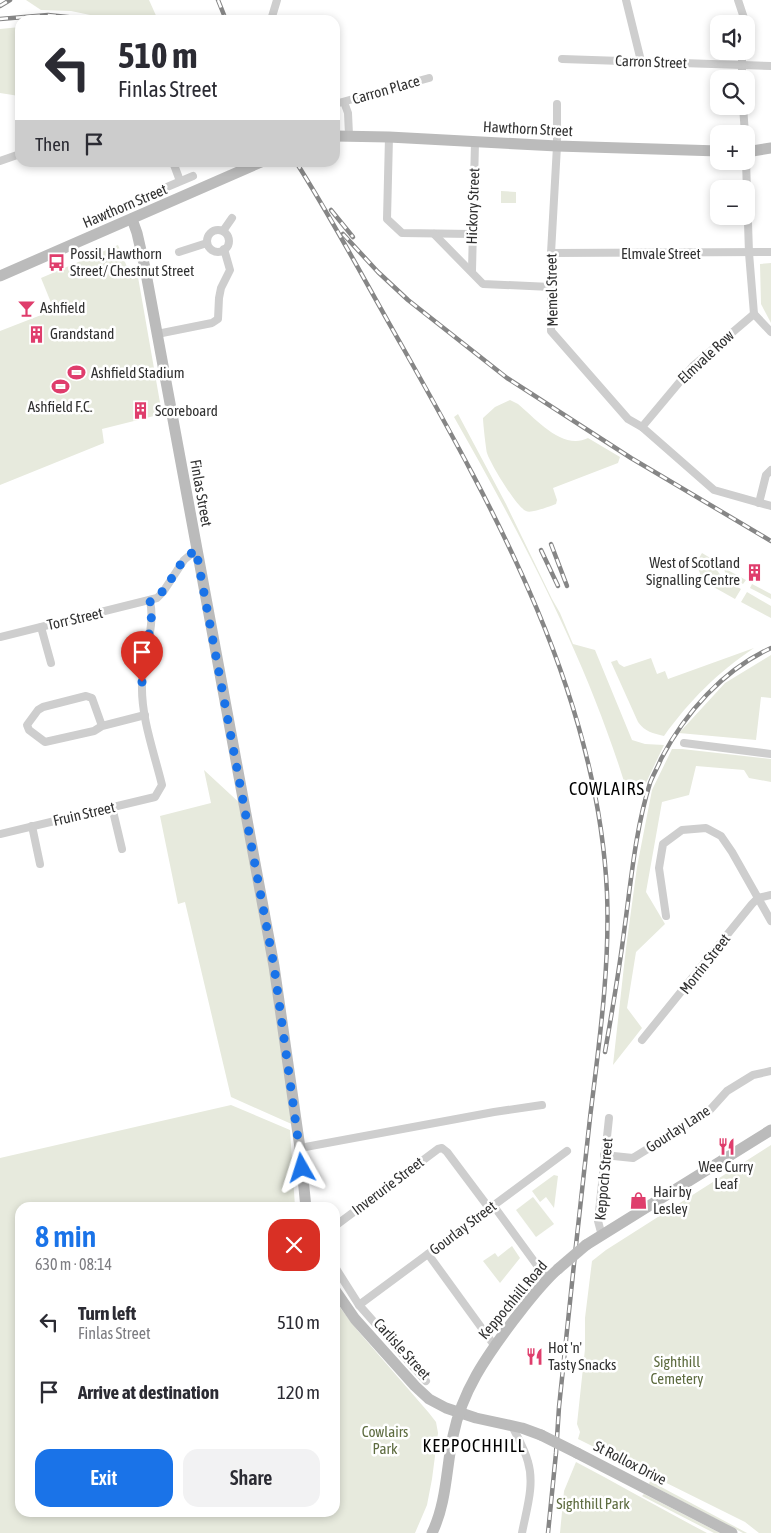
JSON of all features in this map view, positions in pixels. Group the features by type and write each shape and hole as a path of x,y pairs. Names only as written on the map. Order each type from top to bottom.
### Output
{"street":[{"path":"272,15 277,0"},
{"path":"626,0 641,61"},
{"path":"738,0 743,15"},
{"name":"Carron Street","path":"562,58 771,66"},
{"path":"742,60 742,70"},
{"name":"Carron Place","path":"340,103 429,78"},
{"path":"344,102 348,113 349,135"},
{"name":"Memel Street","path":"557,104 557,146 551,253 551,331 628,419 642,427 714,490 771,506"},
{"name":"Hawthorn Street","path":"340,136 710,152"},
{"path":"389,137 386,219 402,233 472,234"},
{"name":"Hickory Street","path":"472,271 475,142"},
{"path":"755,151 771,148"},
{"path":"755,152 771,153"},
{"path":"0,161 15,156"},
{"path":"175,167 180,181"},
{"name":"Hawthorn Street","path":"0,276 250,167"},
{"path":"746,170 754,314 771,332"},
{"path":"167,187 193,176"},
{"path":"224,231 232,218"},
{"name":"Finlas Street","path":"132,219 145,268 196,550 184,560 163,592 150,601"},
{"path":"216,230 224,231 229,240 227,247 224,250 214,251 207,243 208,236 216,230"},
{"path":"434,234 483,284 551,287"},
{"path":"179,252 207,243"},
{"path":"157,334 212,323 218,318 221,288 230,270 224,250"},
{"name":"Elmvale Street","path":"551,253 750,254 771,252"},
{"name":"Elmvale Row","path":"642,427 693,366 754,314"},
{"path":"759,503 766,475 771,470"},
{"path":"196,550 274,966 300,1148 305,1202"},
{"path":"102,726 92,698 86,696 44,707 38,710 27,724 29,730 45,742 145,715 142,682 152,613 150,601"},
{"name":"Torr Street","path":"0,637 150,601"},
{"path":"42,626 50,663"},
{"name":"Fruin Street","path":"0,834 155,797 162,785 145,715"},
{"path":"684,743 771,754"},
{"path":"112,807 122,849"},
{"path":"32,826 40,864"},
{"path":"666,916 659,868 663,844 682,830 706,828 721,836 771,921"},
{"path":"758,898 771,895"},
{"name":"Morrin Street","path":"642,1040 758,898"},
{"name":"Gourlay Lane","path":"604,1155 633,1158 710,1111 727,1091 753,1075 771,1071"},
{"path":"300,1148 494,1112 542,1105"},
{"name":"Keppoch Street","path":"602,1236 598,1221 609,1120"},
{"name":"Keppochhill Road","path":"432,1533 445,1494 451,1443 459,1412 472,1382 494,1346 547,1279 586,1245 771,1130"},
{"name":"Inverurie Street","path":"340,1222 434,1150 442,1148 491,1206"},
{"name":"Gourlay Street","path":"359,1305 567,1151"},
{"path":"491,1206 547,1279"},
{"path":"428,1254 494,1346"},
{"name":"Carlisle Street","path":"340,1275 359,1305 426,1381"},
{"name":"Carlisle Street","path":"340,1298 355,1320 421,1392 436,1403 459,1412 512,1426"},
{"path":"512,1426 528,1462 531,1475 522,1533"},
{"name":"St Rollox Drive","path":"512,1426 530,1430 541,1435 732,1533"}],"green space":[{"path":"26,0 149,0 156,15 90,15 71,11 41,10"},
{"path":"15,28 15,95 0,93 0,29"},
{"path":"501,191 516,192 516,203 501,203"},
{"name":"Ashfield Stadium","path":"118,245 132,279 138,277 162,414 102,429 104,443 0,485 0,331 54,310 41,278"},
{"path":"771,263 771,323 761,304 760,264"},
{"path":"510,400 518,404 550,432 569,440 579,441 588,438 620,457 618,463 553,488 557,500 556,504 536,511 526,511 504,485 489,458 486,447 483,418 495,407"},
{"path":"458,414 506,504 560,613 573,644 595,650 632,740 645,744 664,745 645,785 626,788 592,692 572,645 527,551 454,417"},
{"path":"702,553 712,559 723,577 741,589 735,599 703,581 696,563"},
{"path":"722,567 746,580 743,584 727,575"},
{"path":"752,584 771,594 771,599 750,588"},
{"path":"747,592 771,606 771,618 741,602"},
{"path":"754,648 728,667 705,688 664,736 646,730 638,722 611,662 617,660 624,667 651,658 657,674 665,671 668,679"},
{"path":"771,655 771,698 761,697 756,740 679,733 725,683"},
{"path":"672,749 771,759 771,782 749,778 744,770 696,766 689,795 662,802 646,892 665,924 636,952 627,1008 642,1028 613,1065 637,867 652,790"},
{"path":"204,770 244,807 296,1126 231,1097 185,902 178,904 160,816 211,803"},
{"name":"Cowlairs Park","path":"231,1105 290,1130 295,1202 15,1202 15,1517 340,1517 340,1308 436,1422 438,1433 432,1479 427,1505 415,1533 0,1533 0,1158"},
{"name":"Sighthill Cemetery","path":"771,1145 771,1533 759,1533 745,1522 578,1439 580,1432 577,1424 585,1349 585,1318 592,1261 606,1250"},
{"path":"554,1175 558,1176 554,1208 546,1197 540,1202 532,1191"},
{"path":"533,1197 554,1224 536,1237 516,1210"},
{"path":"512,1246 520,1258 500,1283 483,1261 495,1253 498,1257"},
{"name":"Sighthill Park","path":"576,1462 707,1533 560,1533 564,1491"},
{"path":"650,1481 747,1533 743,1533 649,1484"},
{"path":"644,1494 720,1533 714,1533 642,1496"}],"railway":[{"path":"0,6 10,0"},
{"path":"218,0 224,15"},
{"path":"0,19 15,18"},
{"path":"299,167 438,410 506,541 537,609 563,678 585,748 600,820 608,921 605,978 559,1407 548,1533"},
{"path":"331,210 353,237"},
{"path":"343,234 378,272 408,300 507,378 631,458 771,541"},
{"path":"551,544 567,586"},
{"path":"541,550 558,586"},
{"path":"605,1052 620,962 637,838 651,780 661,759 682,725 707,694 737,668 771,648"}],"place":[{"name":"Possil, Hawthorn Street/ Chestnut Street","path":"56,263"},
{"name":"Ashfield","path":"26,308"},
{"name":"Grandstand","path":"36,334"},
{"name":"Ashfield Stadium","path":"77,373"},
{"name":"Ashfield F.C.","path":"60,386"},
{"name":"Scoreboard","path":"141,411"},
{"name":"West of Scotland Signalling Centre","path":"754,572"},
{"name":"Wee Curry Leaf","path":"726,1146"},
{"name":"Hair by Lesley","path":"639,1201"},
{"name":"Hot 'n' Tasty Snacks","path":"534,1357"}],"district":[{"name":"COWLAIRS","path":"607,789"},
{"name":"KEPPOCHHILL","path":"474,1446"}],"route":[{"path":"142,682 152,613 150,601 163,592 184,560 196,550 274,966 302,1168"}]}
